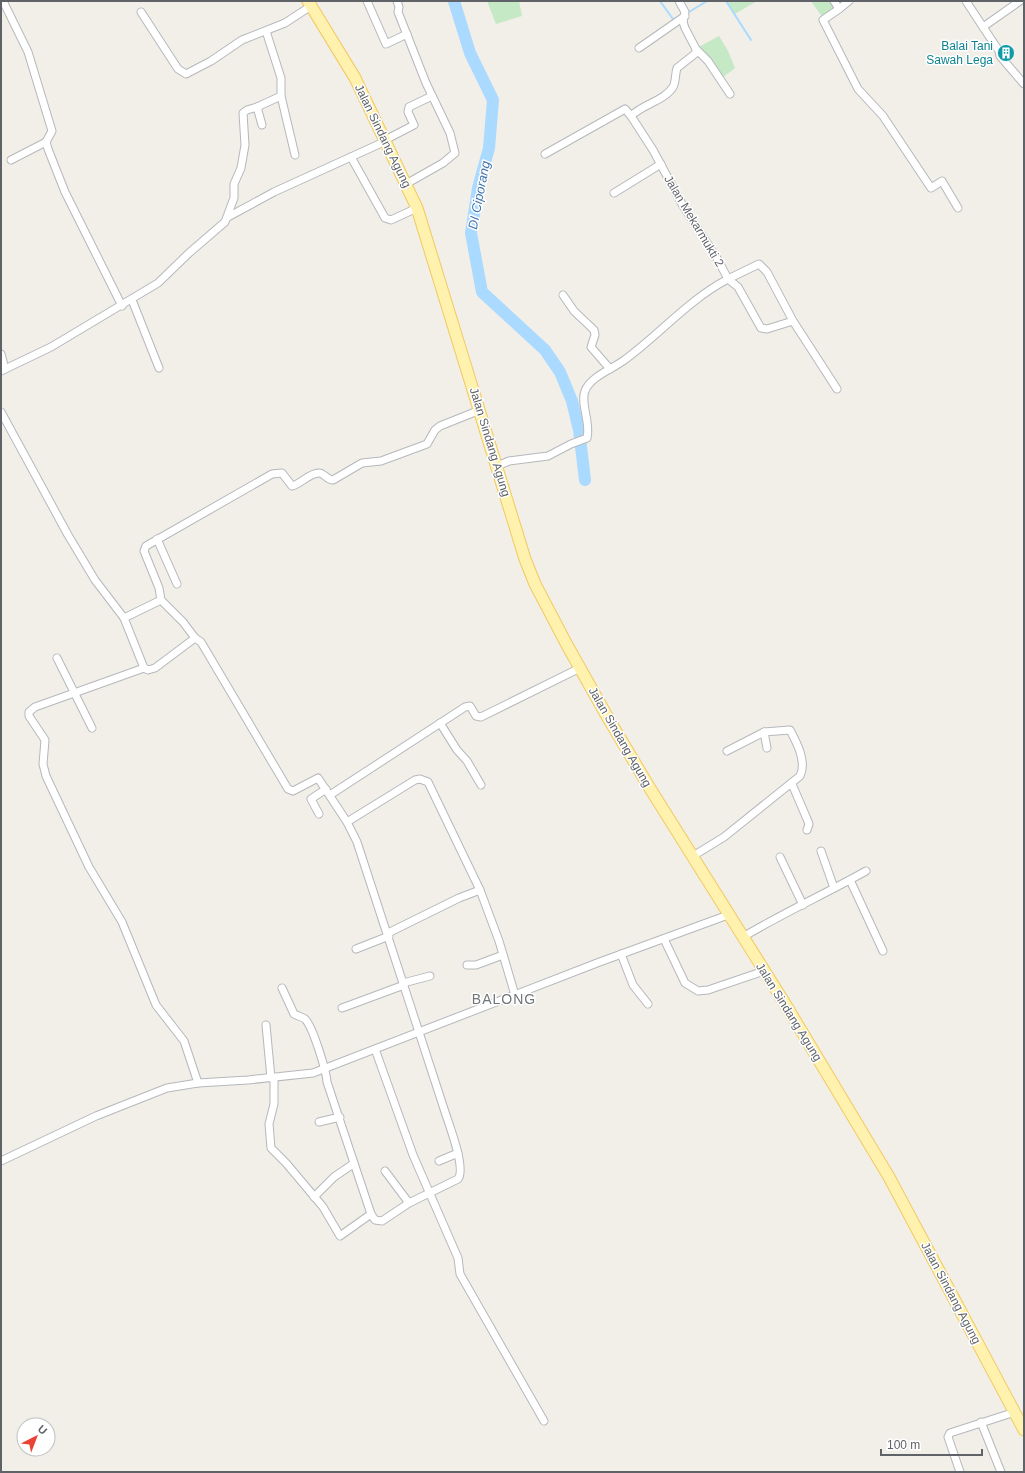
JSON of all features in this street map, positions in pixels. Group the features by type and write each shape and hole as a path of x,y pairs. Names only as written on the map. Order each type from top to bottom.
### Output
{"main road":[{"name":"Jalan Sindang Agung","path":"310,4 355,78 417,208 530,571 580,668 651,790 764,971 889,1177 1024,1430"}],"street":[{"path":"3,1 23,41 37,80 52,131 46,142 11,160"},
{"path":"367,1 386,44 407,34"},
{"path":"398,1 398,12 432,96 450,132 455,153 443,163 406,184"},
{"path":"679,1 685,16 683,22 685,28 696,49 708,61 730,94"},
{"path":"834,1 839,9"},
{"path":"849,1 823,20 858,89 883,116 931,188 942,181 958,208"},
{"path":"966,1 999,50 1000,56 1024,84"},
{"path":"983,27 1020,1"},
{"path":"141,12 178,69 186,74 211,61 242,40 285,23 310,4"},
{"path":"639,48 685,16"},
{"path":"266,31 281,78 280,96 295,155"},
{"path":"545,154 625,109 631,116 640,109 661,98 674,86 677,68 694,55 696,49"},
{"path":"1,354 3,370 51,347 122,306 158,283 189,252 221,226 228,217 234,198 234,184 241,168 245,145 243,115 246,110 257,107 280,96"},
{"path":"228,217 274,192 386,141 414,125 408,112 409,107 432,96"},
{"path":"257,107 262,125"},
{"name":"Jalan Mekarmukti 2","path":"497,466 509,461 548,456 571,444 587,438 589,428 584,392 590,384 633,353 695,300 728,279 661,164 631,116"},
{"path":"46,142 65,192 122,306"},
{"path":"351,157 385,218 391,220 417,208"},
{"path":"614,193 661,164"},
{"path":"793,322 767,329 761,328 738,287 728,279 759,264 767,272 793,322 837,389"},
{"path":"563,294 574,311 594,330 595,335 591,347 610,369"},
{"path":"132,300 159,368"},
{"path":"282,988 294,1014 307,1021 325,1069 327,1082 340,1117 353,1164 370,1214 375,1220 382,1220 408,1203 460,1178 458,1153 418,1033 360,849 347,822 328,792 317,778 293,791 288,789 201,642 195,638 183,622 161,600 159,588 143,549 157,539 272,474 282,473 292,486 316,474 323,474 329,479 333,480 362,463 382,461 427,444 435,430 440,426 480,410"},
{"path":"1,412 72,541 96,580 124,618 144,668"},
{"path":"157,539 177,584"},
{"path":"124,618 161,600"},
{"path":"195,638 155,668 148,670 144,668 120,678 75,692 32,708 29,712 29,716 45,740 44,770 89,868 122,922 156,1005 184,1041 198,1083"},
{"path":"57,658 92,728"},
{"path":"319,814 311,799 328,792 468,705 478,717 482,717 580,668"},
{"path":"440,723 457,750 467,761 481,786"},
{"path":"693,856 724,837 792,784 800,776 803,766 798,745 790,730 764,732 727,751"},
{"path":"764,732 767,748"},
{"path":"347,822 415,780 424,779 431,785 480,890 503,955 515,995"},
{"path":"792,784 807,818 807,830"},
{"path":"820,851 834,888"},
{"path":"780,857 803,905"},
{"path":"743,937 784,912 803,905 866,871"},
{"path":"850,880 883,951"},
{"path":"356,949 459,898 480,890"},
{"path":"1,1161 120,1106 167,1088 198,1083 303,1075 325,1069 621,954 728,915"},
{"path":"664,938 682,979 694,990 708,990 764,971"},
{"path":"621,954 633,985 648,1004"},
{"path":"467,966 476,965 503,955"},
{"path":"342,1008 403,984 430,976"},
{"path":"266,1025 274,1104 269,1124 271,1148 286,1163 327,1212 340,1236 370,1214"},
{"path":"375,1049 413,1155 458,1258 462,1278 544,1421"},
{"path":"319,1122 340,1117"},
{"path":"439,1161 458,1153"},
{"path":"314,1197 334,1177 353,1164"},
{"path":"384,1171 408,1203"},
{"path":"960,1472 948,1435 952,1432 981,1422 1015,1412"},
{"path":"981,1422 1001,1472"}],"green space":[{"path":"487,1 519,1 522,16 496,24"},
{"path":"727,1 757,1 735,14"},
{"path":"811,1 846,1 823,18"},
{"path":"719,36 728,51 735,68 722,78 697,48"}],"waterway":[{"name":"DI Ciporang","path":"454,1 470,53 493,100 489,148 478,188 471,233 482,292 545,350 560,372 572,401 579,430 585,480"},
{"path":"660,1 675,20"},
{"path":"689,12 707,1"},
{"path":"726,1 751,40"}],"place":[{"name":"Balai Tani Sawah Lega","path":"1006,53"}],"district":[{"name":"BALONG","path":"504,999"}]}
